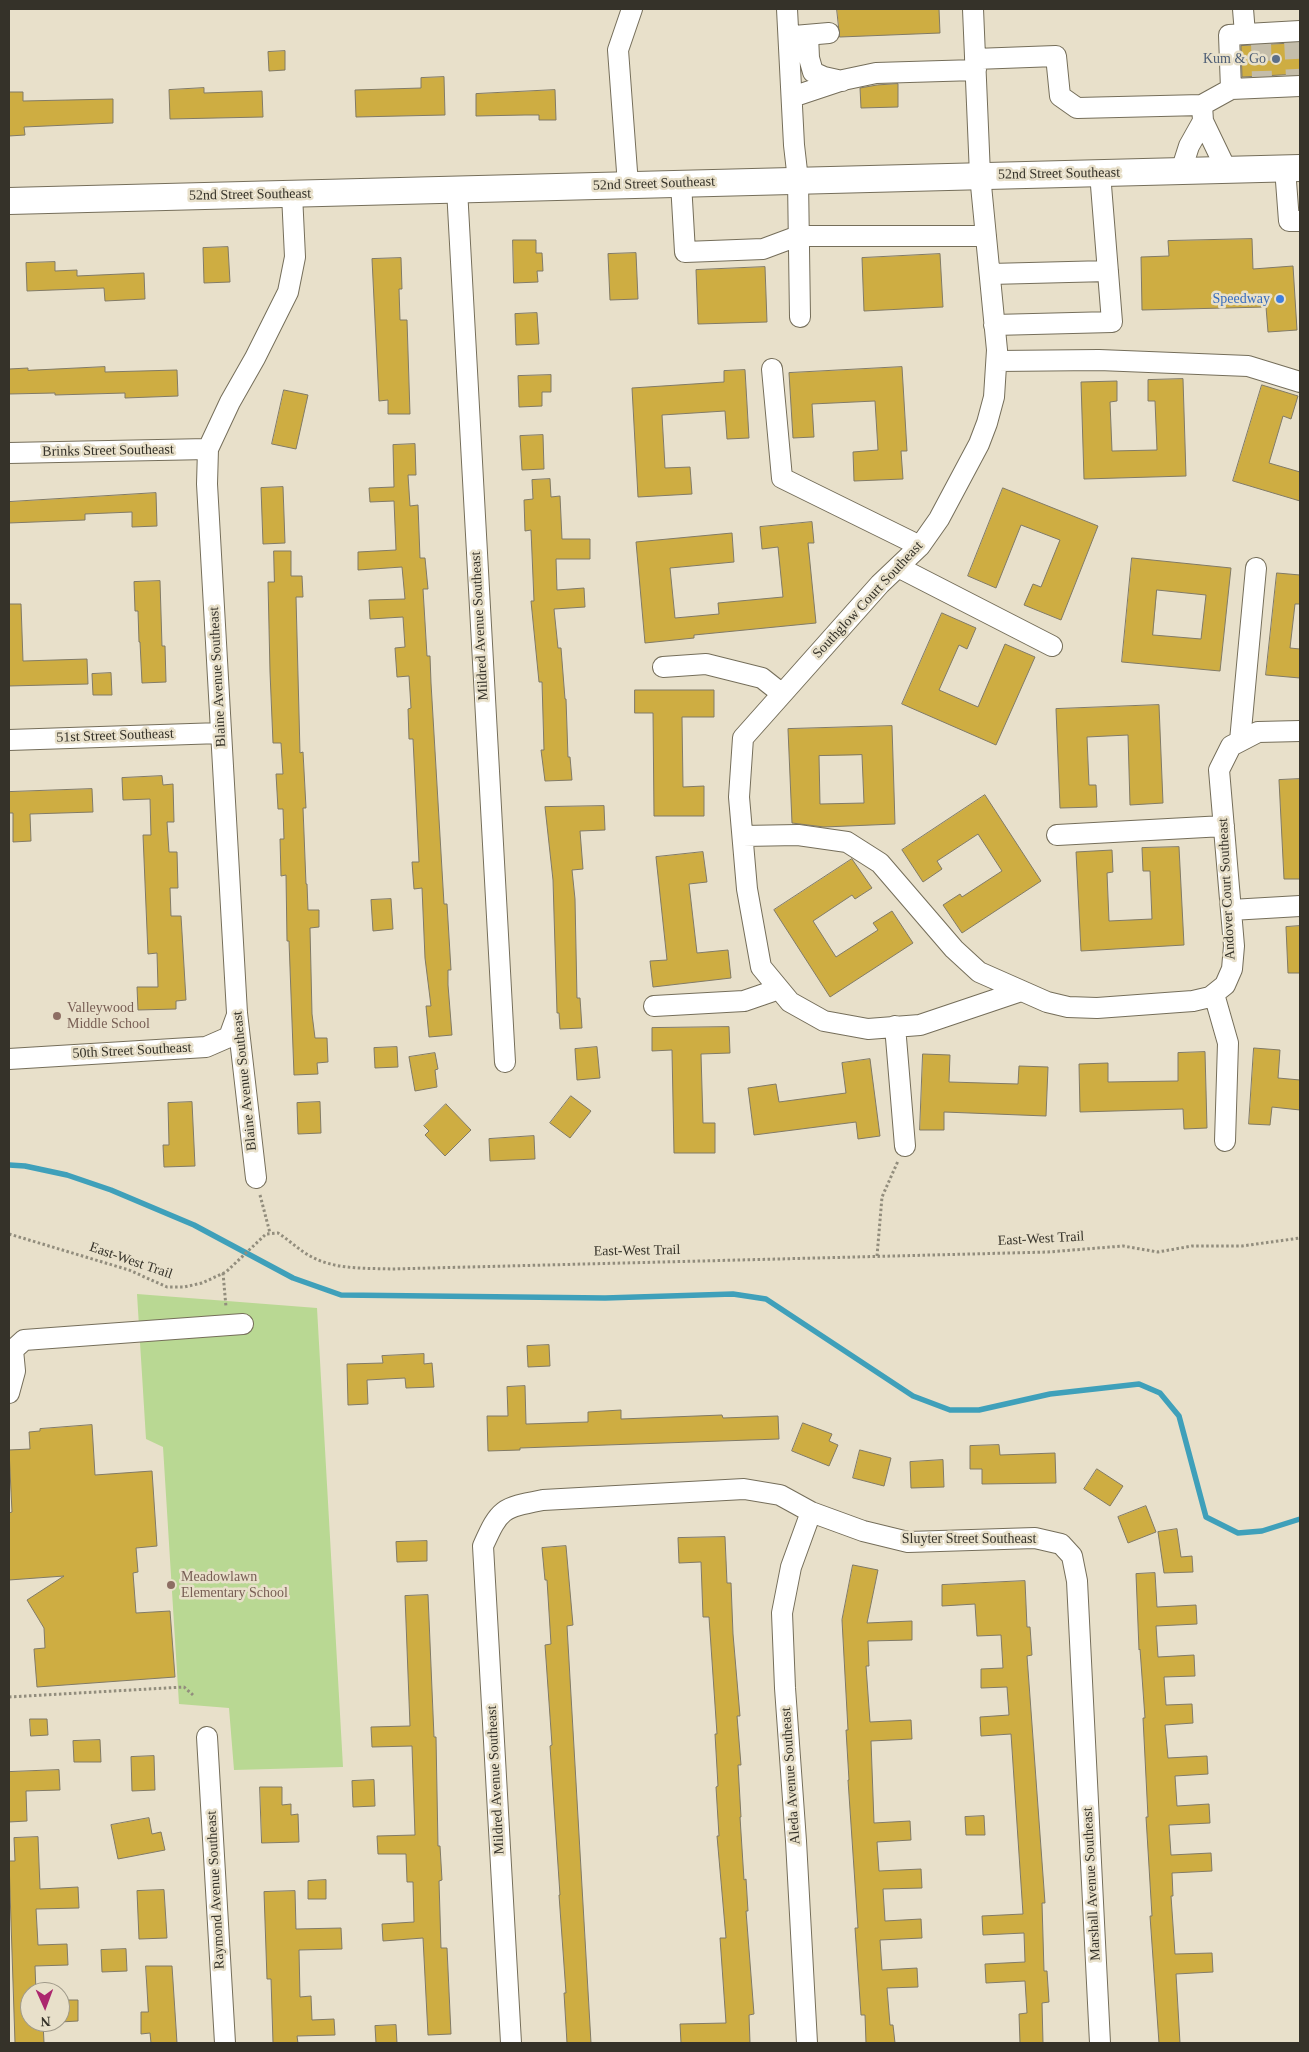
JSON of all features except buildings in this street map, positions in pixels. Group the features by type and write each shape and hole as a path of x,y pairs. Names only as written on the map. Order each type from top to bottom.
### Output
{"main road":[{"name":"52nd Street Southeast","path":"9,201 1292,168"}],"street":[{"path":"628,185 618,50 632,9"},
{"path":"788,9 813,72 824,77 842,81"},
{"name":"Southglow Court Southeast","path":"973,9 980,176 997,361 994,397 987,423 979,444 939,519 920,546 880,584 781,693 743,738 739,797 748,889 761,967 790,1002 824,1021 868,1029 920,1025 1022,991"},
{"path":"1242,9 1255,36"},
{"path":"798,36 829,33"},
{"path":"1231,89 1228,34 1255,36 1296,34"},
{"path":"798,36 792,97 798,180 800,317"},
{"path":"792,97 876,72 1056,56 1060,96 1077,108 1202,113"},
{"path":"1181,171 1202,113 1231,89 1262,83 1298,83"},
{"path":"1202,113 1227,171"},
{"path":"1292,168 1289,221 1300,221"},
{"path":"994,325 1112,322 1100,173"},
{"path":"681,183 685,252 763,249 798,236 986,236"},
{"name":"Mildred Avenue Southeast","path":"456,189 504,1062"},
{"name":"Blaine Avenue Southeast","path":"256,1178 237,1014 207,484 208,449 230,402 256,358 288,292 295,257 292,194"},
{"path":"990,274 1108,271"},
{"path":"997,361 1099,360 1248,366 1300,382"},
{"path":"772,369 782,478 920,546"},
{"name":"Brinks Street Southeast","path":"9,452 208,449"},
{"path":"898,568 1052,646"},
{"path":"1240,741 1256,568"},
{"path":"663,667 706,664 762,678 781,693"},
{"name":"Andover Court Southeast","path":"1214,994 1225,985 1232,969 1234,946 1219,770 1230,746 1258,732 1300,732"},
{"name":"51st Street Southeast","path":"9,740 221,733"},
{"path":"1057,835 1224,826"},
{"path":"743,836 798,834 847,842 880,863 954,949 979,972 1046,1002 1097,1008 1193,1001 1210,997 1214,994 1228,1043 1225,1141"},
{"path":"1231,910 1300,906"},
{"path":"654,1006 744,1001 779,989"},
{"name":"50th Street Southeast","path":"9,1059 206,1047 229,1037 237,1014"},
{"path":"895,1026 904,1146"},
{"path":"9,1393 15,1372 13,1350 24,1340 235,1325"},
{"name":"Sluyter Street Southeast","path":"496,1519 512,1506 543,1500 744,1488 780,1495 811,1512 863,1532 908,1542 1036,1538 1061,1544 1072,1556 1077,1581 1084,1724"},
{"name":"Aleda Avenue Southeast","path":"807,2043 782,1613 791,1567 811,1512"},
{"name":"Mildred Avenue Southeast","path":"496,1519 483,1546 511,2043"},
{"name":"Marshall Avenue Southeast","path":"1084,1724 1100,2043"},
{"name":"Raymond Avenue Southeast","path":"208,1737 225,2043"}],"path":[{"path":"877,1256 882,1197 904,1146"},
{"path":"256,1178 270,1233"},
{"name":"East-West Trail","path":"9,1234 128,1270 167,1287 184,1287 225,1272 261,1238 270,1233 278,1233 310,1256 328,1264 352,1268 1048,1252 1123,1246 1158,1252 1192,1246 1242,1246 1300,1238"},
{"path":"225,1272 235,1325"},
{"path":"9,1697 184,1687 193,1695"}],"green space":[{"path":"137,1294 317,1308 343,1767 234,1770 229,1708 179,1704 163,1447 146,1439"}],"waterway":[{"path":"9,1165 25,1166 67,1175 111,1190 194,1225 293,1278 341,1295 605,1298 733,1294 766,1299 913,1396 950,1410 979,1410 1050,1394 1139,1384 1160,1393 1179,1416 1206,1517 1238,1533 1262,1531 1300,1519"}],"tunnel":[{"path":"1294,39 1296,78"},
{"path":"1261,41 1262,80"}],"place":[{"name":"Kum & Go","path":"1276,59"},
{"name":"Speedway","path":"1280,299"},
{"name":"Valleywood Middle School","path":"57,1016"},
{"name":"Meadowlawn Elementary School","path":"171,1585"}]}
